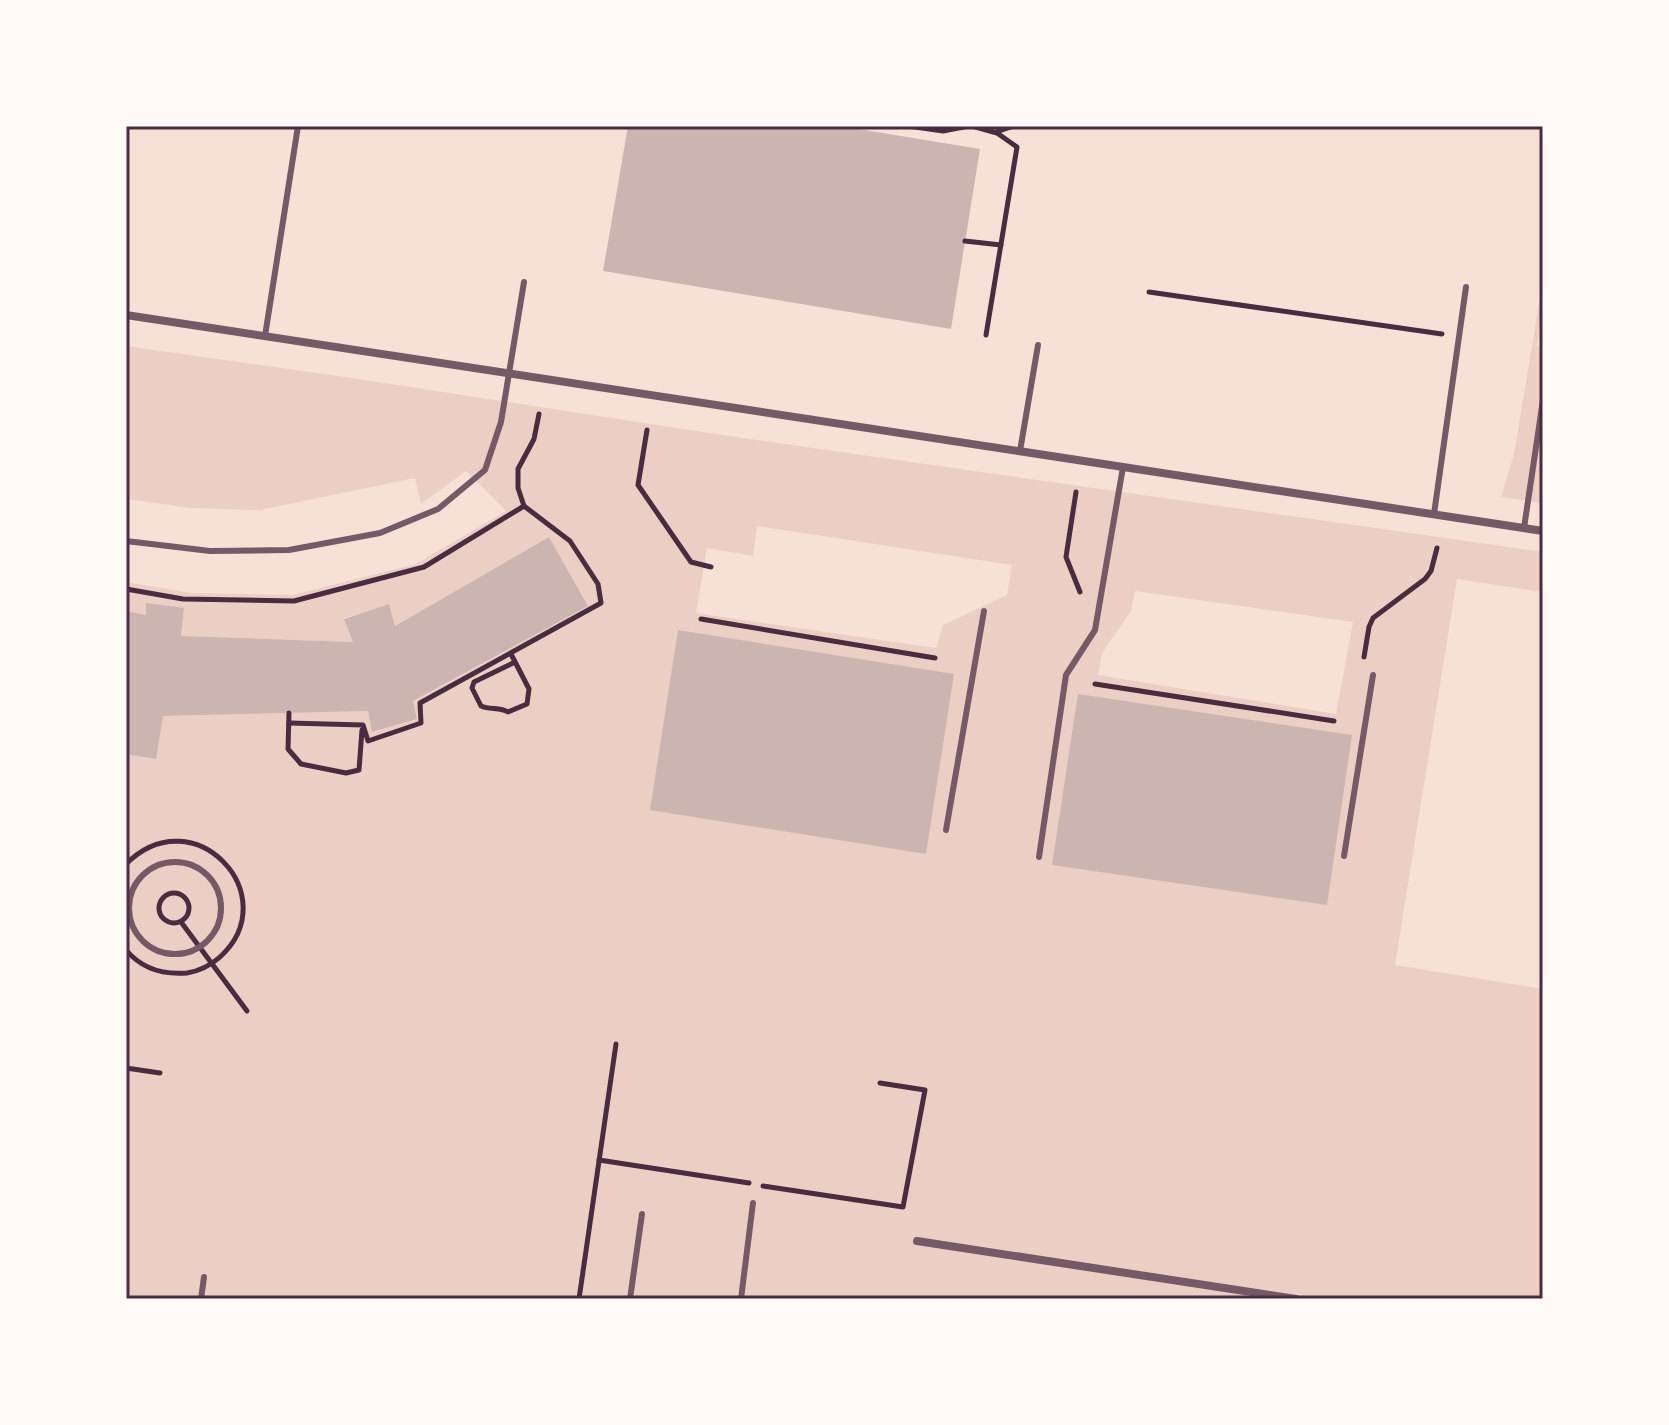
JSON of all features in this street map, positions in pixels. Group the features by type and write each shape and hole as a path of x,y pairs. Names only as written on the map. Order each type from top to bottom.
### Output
{"street":[{"path":"126,315 1543,531"},
{"path":"917,1241 1296,1299"}],"lane":[{"path":"265,336 298,126"},
{"path":"126,541 210,551 289,550 380,533 438,509 485,470 501,422 524,282"},
{"path":"1434,514 1466,287"},
{"path":"1020,451 1038,345"},
{"path":"1524,528 1543,405"},
{"path":"1039,857 1066,675 1095,630 1123,467"},
{"path":"946,830 984,611"},
{"path":"1344,856 1373,675"},
{"path":"172,861 201,869 219,894 221,909 218,923 211,937 199,946 171,954 144,942 135,931 129,916 129,901 134,886 144,873 156,865 172,861"},
{"path":"126,881 134,886"},
{"path":"741,1299 753,1203"},
{"path":"630,1299 642,1214"},
{"path":"201,1299 204,1277"}],"path":[{"path":"908,126 943,131 970,126 995,132 1017,147 986,335"},
{"path":"995,132 1014,126"},
{"path":"965,241 1001,245"},
{"path":"1149,292 1459,337"},
{"path":"363,725 368,741 421,723 420,703 601,603 598,584 570,541 524,506 518,488 518,469 534,439 539,414"},
{"path":"647,430 638,485 691,562 711,567"},
{"path":"1076,492 1066,557 1095,630"},
{"path":"126,589 183,599 294,601 424,567 524,506"},
{"path":"1364,658 1373,618 1425,579 1431,571 1437,548"},
{"path":"701,619 935,658"},
{"path":"511,654 529,689 527,704 508,712 481,706 472,688 474,682 515,662"},
{"path":"1095,684 1334,721"},
{"path":"289,713 288,749 301,764 346,773 359,770 363,725"},
{"path":"289,723 363,725"},
{"path":"126,864 146,848 168,841 190,842 212,851 229,866 240,887 243,910 238,932 227,950 212,964 193,972 172,974 152,970 126,950"},
{"path":"174,893 187,900 188,914 181,922 172,923 163,918 160,904 165,896 174,893"},
{"path":"181,922 247,1011"},
{"path":"579,1299 616,1044"},
{"path":"126,1068 160,1073"},
{"path":"599,1160 903,1207 925,1090 880,1083"}],"shaded area":[{"path":"1543,280 1543,311 1537,345 1543,347 1543,503 1501,497 1514,454"},
{"path":"126,346 1543,552 1543,592 1457,579 1395,965 1543,989 1543,1299 126,1299 126,754 163,716 368,711 373,732 417,719 413,701 588,606 549,537 395,626 389,605 344,618 353,642 181,636 184,609 146,603 146,615 126,611 126,582 191,593 293,595 416,564 506,511 466,471 421,504 415,478 260,510 191,508 126,499","holes":["757,526 1012,565 1007,595 943,625 936,648 696,613 707,548 753,556","1135,591 1353,622 1336,714 1098,675 1102,653 1131,611"]}],"building":[{"path":"628,126 840,126 980,149 951,329 603,271"},
{"path":"549,537 588,606 413,701 417,719 372,732 368,711 163,716 156,759 126,754 126,611 146,615 146,603 184,608 181,636 353,642 344,619 389,604 395,626"},
{"path":"678,630 954,674 926,854 650,810"},
{"path":"1078,694 1352,735 1327,905 1052,865"}]}
